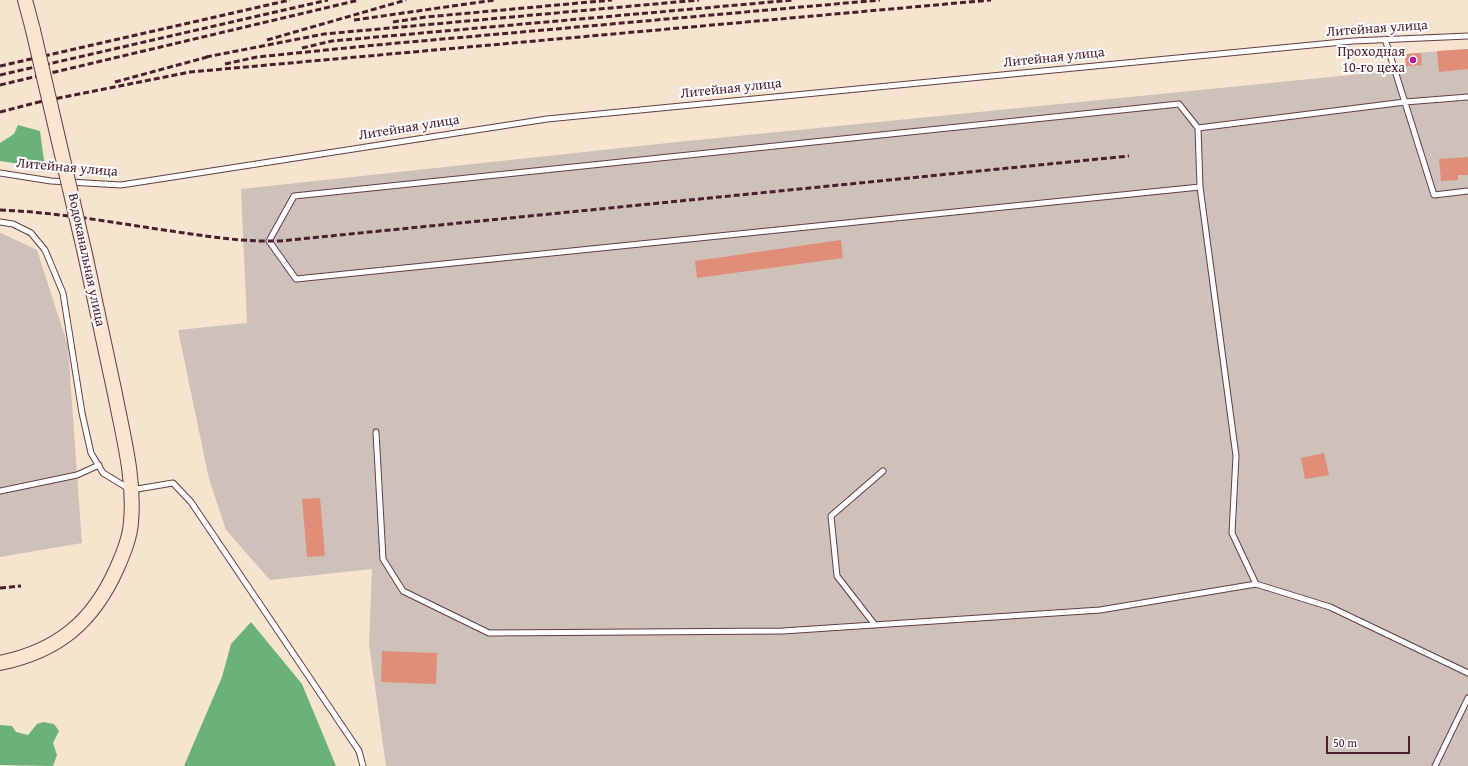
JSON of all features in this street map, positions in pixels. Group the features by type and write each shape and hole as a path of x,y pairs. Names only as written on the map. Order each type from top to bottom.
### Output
{"main road":[{"name":"Водоканальная улица","path":"0,663 40,651 68,635 91,612 110,584 125,550 131,523 131,490 127,452 85,254 26,0"}],"lane":[{"name":"Литейная улица","path":"0,173 51,181 121,185 547,119 1354,41 1468,36"},
{"path":"1385,39 1434,195 1468,191"},
{"path":"1198,128 1405,102 1468,97"},
{"path":"1200,187 296,279 269,241 294,196 1179,104 1198,128 1200,187 1236,456 1232,533 1256,584"},
{"path":"0,222 13,224 31,233 45,250 63,293 82,413 91,453 103,473 131,490 173,483 191,502 359,751 363,766"},
{"path":"376,432 383,559 403,591 489,633 783,631 1100,610 1256,584 1330,607 1468,673"},
{"path":"0,490 77,476 99,466"},
{"path":"875,625 837,576 831,516 882,471"},
{"path":"1435,766 1468,698"}],"shaded area":[{"path":"1468,49 1468,766 386,766 369,644 372,569 270,580 226,530 209,479 178,330 247,323 241,189 677,142 1371,73 1406,66 1405,54"},
{"path":"1,233 37,250 68,346 82,543 0,557 0,234"}],"green space":[{"path":"18,125 40,131 45,168 0,161 0,143 14,134"},
{"path":"251,622 302,684 336,766 184,766 222,677 231,644"},
{"path":"43,722 54,724 59,731 53,743 57,755 53,766 0,765 0,725 12,726 16,732 28,735 37,724"}],"building":[{"path":"1468,49 1468,69 1439,72 1437,51"},
{"name":"Проходная 10-го цеха","path":"1421,53 1422,65 1406,66 1405,54"},
{"path":"1468,157 1468,175 1458,175 1458,180 1441,181 1439,159"},
{"path":"841,240 843,258 697,278 695,261"},
{"path":"1324,453 1329,475 1305,479 1301,458"},
{"path":"320,498 325,556 307,557 302,499"},
{"path":"382,651 437,653 436,684 381,682"}],"railway":[{"path":"0,66 290,0"},
{"path":"0,75 328,0"},
{"path":"0,85 359,0"},
{"path":"267,40 406,0"},
{"path":"354,20 495,0"},
{"path":"393,22 426,17 612,0"},
{"path":"206,57 324,34 699,0"},
{"path":"302,48 332,41 794,0"},
{"path":"225,64 257,57 376,45 880,0"},
{"path":"39,102 190,72 991,0"},
{"path":"115,82 211,56"},
{"path":"0,112 43,101"},
{"path":"0,210 78,217 218,238 280,241 1129,156"},
{"path":"0,588 21,586"}],"place":[{"name":"Проходная 10-го цеха","path":"1413,60"}]}
